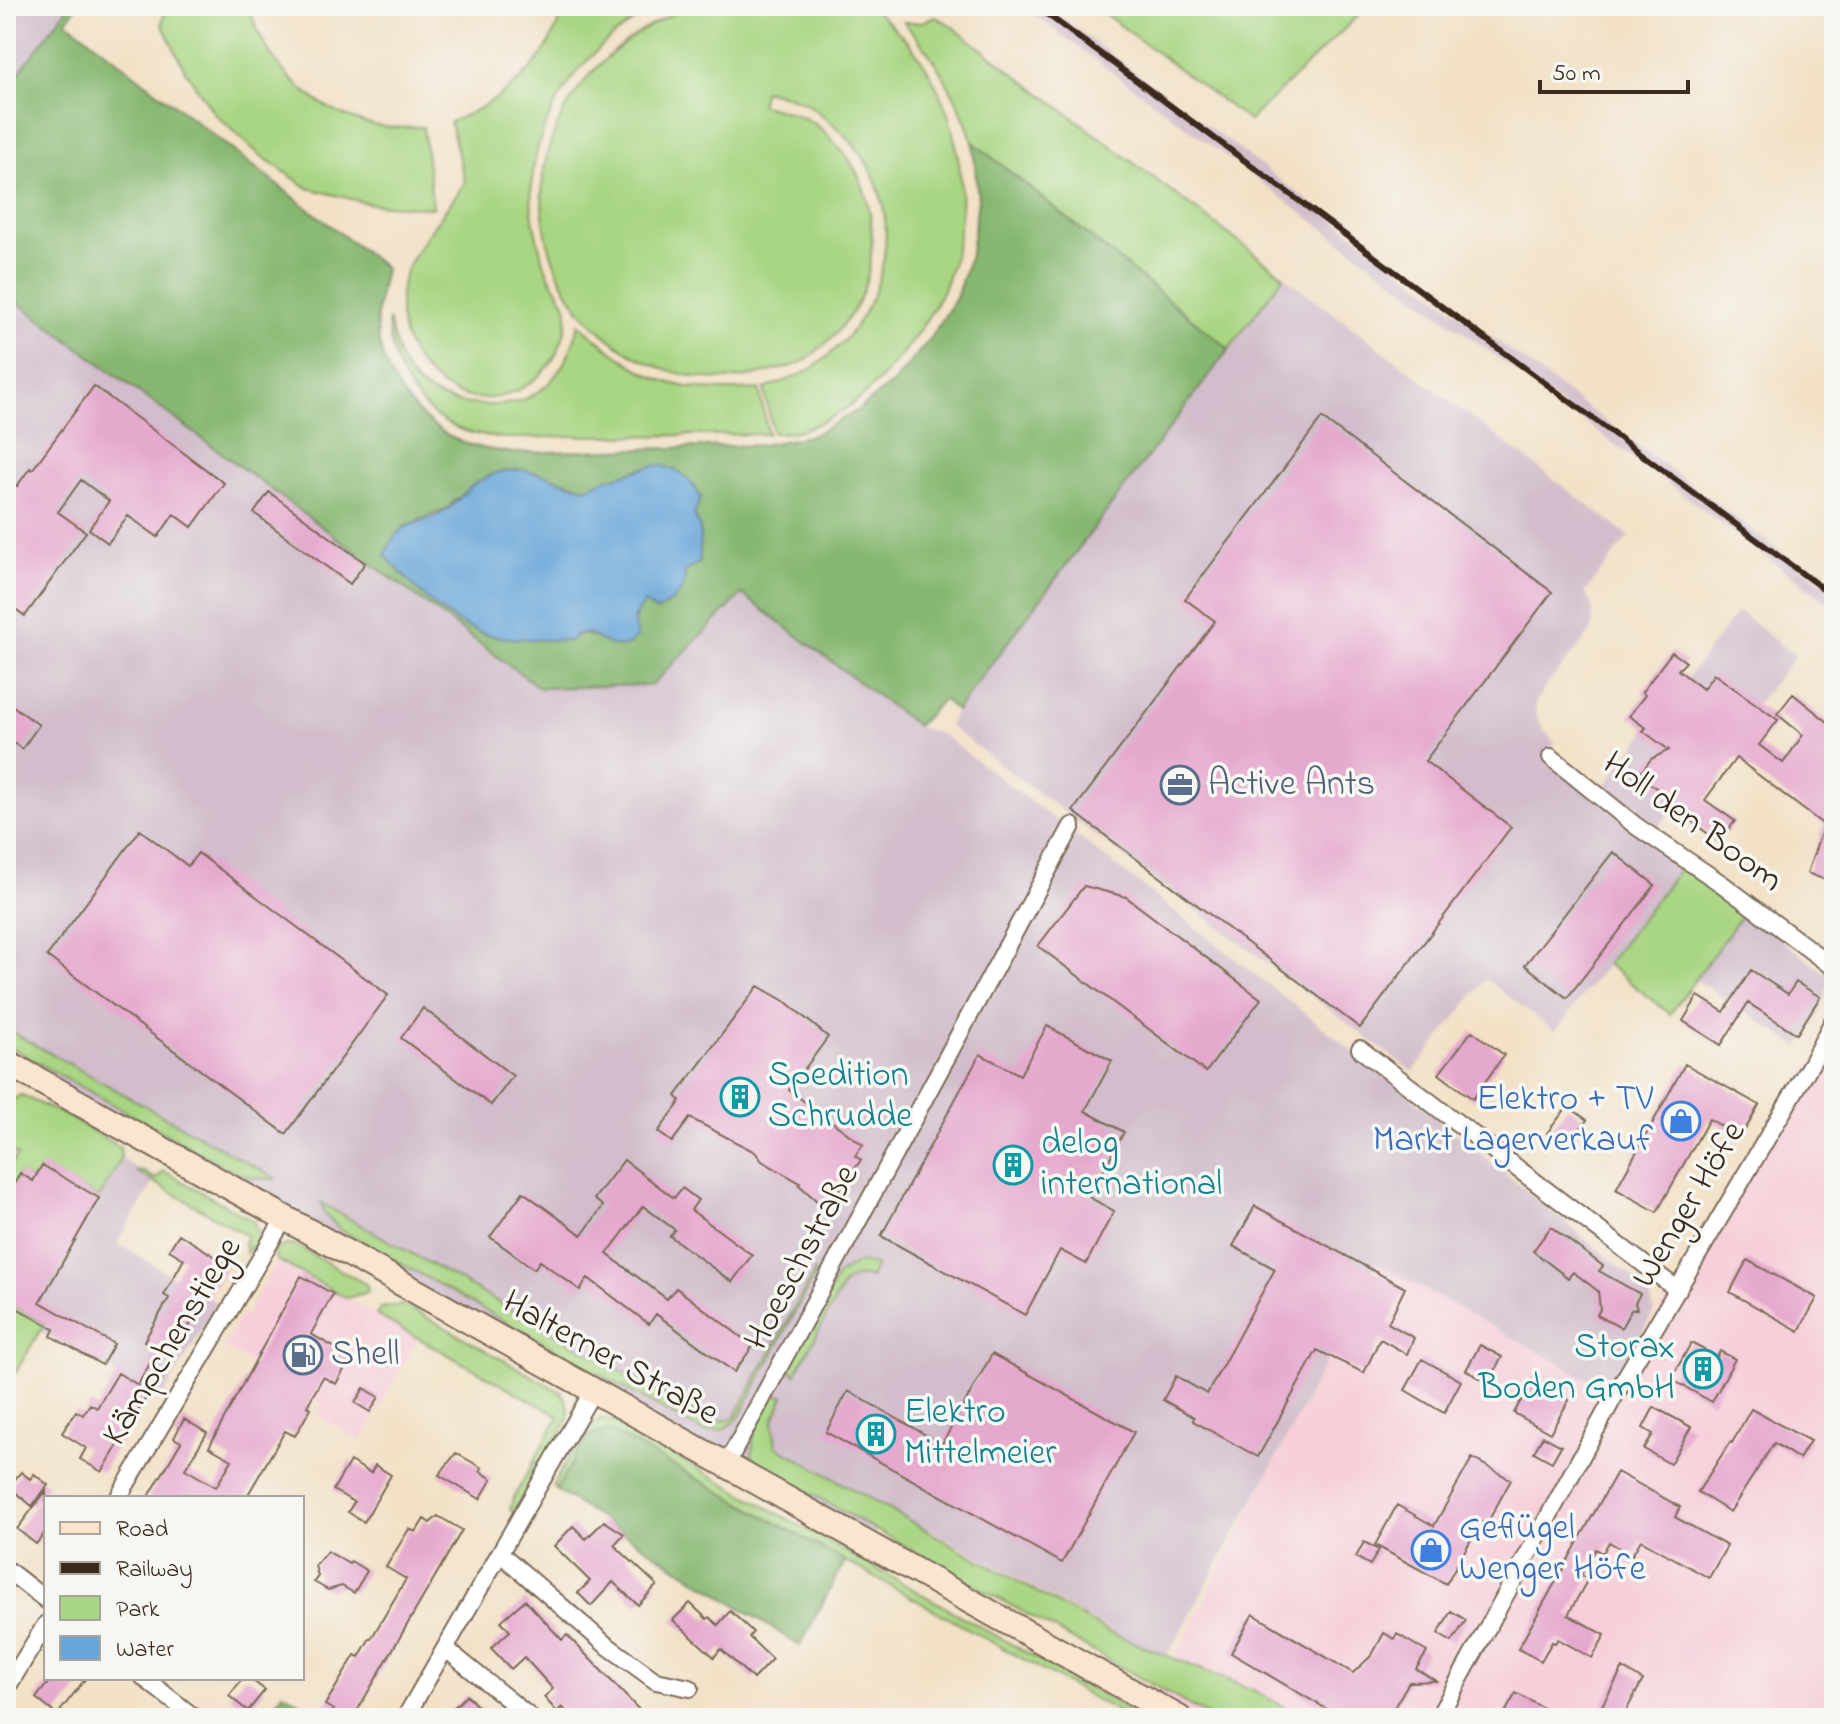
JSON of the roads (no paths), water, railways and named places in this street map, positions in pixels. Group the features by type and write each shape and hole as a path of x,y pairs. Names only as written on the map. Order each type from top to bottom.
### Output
{"main road":[{"name":"Halterner Straße","path":"6,1062 1179,1718"}],"street":[{"name":"Holl den Boom","path":"1551,757 1636,826 1722,884 1834,968"},
{"name":"Hoeschstraße","path":"726,1465 1072,826"},
{"name":"Wenger Höfe","path":"1438,1718 1615,1395 1812,1062 1834,1019"},
{"path":"1360,1049 1678,1290"},
{"name":"Kämpchenstiege","path":"119,1496 284,1219"},
{"path":"405,1718 593,1391"},
{"path":"501,1554 605,1644 656,1681 690,1688"},
{"path":"6,1569 44,1598"},
{"path":"6,1689 44,1627"},
{"path":"446,1649 531,1718"},
{"path":"147,1680 195,1718"}],"water":[{"path":"656,465 683,475 701,498 694,515 700,528 700,562 685,572 681,590 669,604 657,611 644,603 633,618 637,637 625,646 613,646 587,633 576,635 570,641 514,639 482,633 441,611 385,555 391,542 404,528 447,510 474,484 493,474 520,470 586,488"}],"railway":[{"path":"1036,6 1834,597"}],"place":[{"name":"Active Ants","path":"1180,785"},
{"name":"Spedition Schrudde","path":"740,1097"},
{"name":"Elektro + TV Markt Lagerverkauf","path":"1681,1121"},
{"name":"delog international","path":"1013,1165"},
{"name":"Shell","path":"303,1355"},
{"name":"Storax Boden GmbH","path":"1703,1369"},
{"name":"Elektro Mittelmeier","path":"876,1434"},
{"name":"Geflügel Wenger Höfe","path":"1431,1550"}]}
